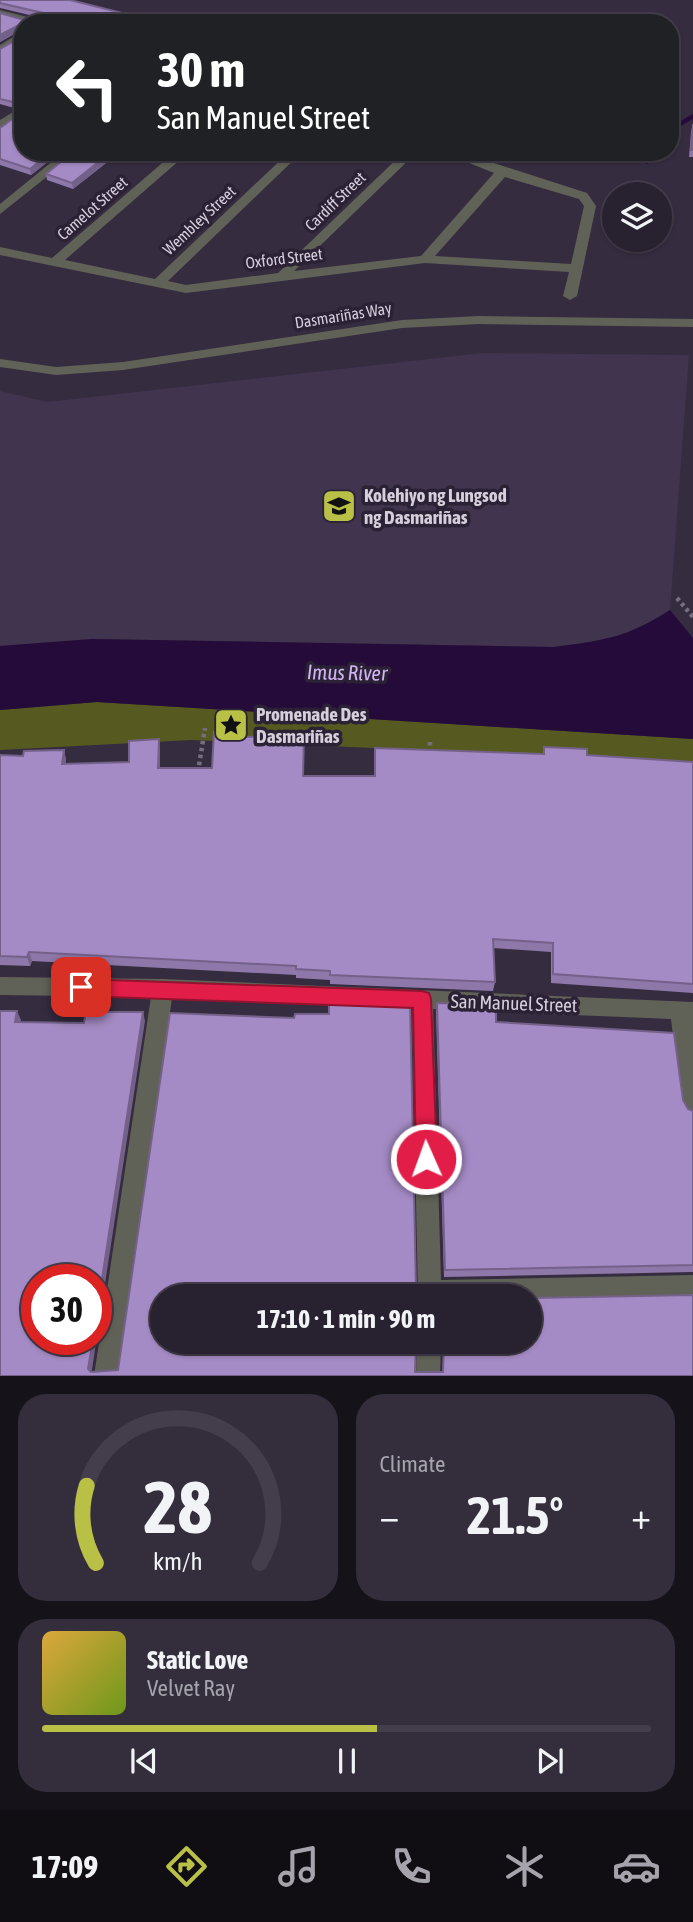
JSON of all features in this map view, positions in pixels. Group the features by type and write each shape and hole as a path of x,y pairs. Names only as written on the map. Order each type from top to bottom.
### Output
{"street":[{"path":"0,210 61,161"},
{"name":"Camelot Street","path":"54,263 173,161"},
{"name":"Wembley Street","path":"157,284 287,161"},
{"name":"Cardiff Street","path":"284,274 402,161"},
{"path":"472,161 583,196 590,206 570,296"},
{"path":"425,259 502,172"},
{"name":"Oxford Street","path":"0,251 186,289 284,274 425,259 576,268"},
{"name":"Dasmariñas Way","path":"0,363 56,371 123,366 402,324 480,320 693,323"},
{"name":"San Manuel Street","path":"0,986 163,988 687,1011"},
{"path":"106,1376 163,988"},
{"path":"422,999 430,1284"},
{"path":"687,1011 693,1108"},
{"path":"542,1291 693,1287"},
{"path":"428,1376 429,1354"}],"path":[{"path":"677,598 693,617"},
{"path":"196,783 205,728"},
{"path":"429,769 430,742"}],"shaded area":[{"name":"Kolehiyo ng Lungsod ng Dasmariñas","path":"482,353 689,355 670,610 643,627 614,639 554,647 92,639 0,646 0,391 48,402"}],"green space":[{"name":"Promenade Des Dasmariñas","path":"97,702 693,739 693,762 191,740 0,750 0,710"}],"water":[{"name":"Imus River","path":"670,610 693,638 693,739 97,702 0,710 0,646 92,639 554,647 615,636 640,627"}],"building":[{"path":"0,0 70,0 126,14 44,14 0,3"},
{"path":"0,13 14,17 14,28 0,35"},
{"path":"14,41 13,102 0,99 0,49"},
{"path":"14,118 14,161 40,161 30,169 0,159 0,128"},
{"path":"62,161 100,161 72,183 46,174"},
{"path":"214,732 242,732 242,737 304,736 303,776 375,776 375,748 544,754 544,747 587,749 587,755 693,762 693,984 553,974 553,943 493,939 495,982 330,975 330,971 296,969 296,966 29,952 27,957 0,956 0,755 23,756 24,751 64,750 62,764 129,762 129,741 159,739 158,768 212,768"},
{"path":"329,998 410,1002 416,1284 150,1284 150,1354 416,1354 415,1372 443,1372 444,1354 542,1354 542,1298 693,1295 693,1376 0,1376 0,1011 17,1011 15,1022 84,1023 86,1012 143,1012 104,1264 21,1264 21,1355 90,1355 88,1369 91,1372 118,1370 170,1013 294,1018 295,1014 329,1014"},
{"path":"437,1003 496,1005 496,1022 674,1033 683,1100 688,1109 693,1111 693,1265 445,1270"}],"waterway":[{"path":"679,125 693,116"}],"place":[{"name":"Kolehiyo ng Lungsod ng Dasmariñas","path":"339,506"},
{"name":"Promenade Des Dasmariñas","path":"231,725"}],"route":[{"path":"81,987 422,999 426,1159"}]}
